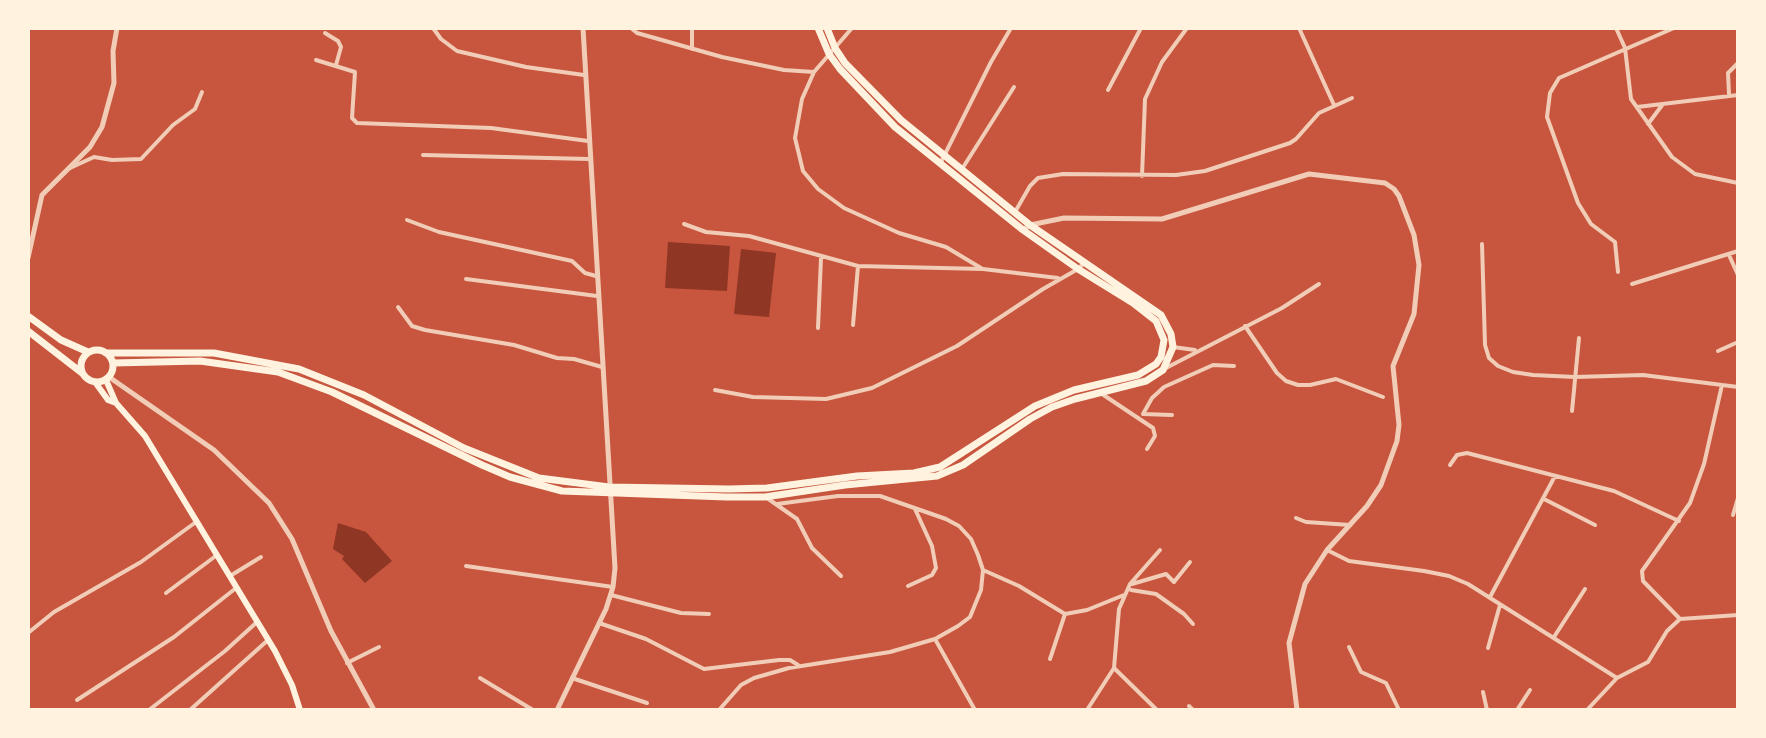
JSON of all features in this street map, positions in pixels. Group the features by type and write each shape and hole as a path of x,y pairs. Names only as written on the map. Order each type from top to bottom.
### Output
{"main road":[{"path":"28,316 61,340 88,352 251,358 313,373 364,395 462,452 539,478 610,491 765,497 937,476 1052,407 1146,381 1163,370 1173,347 1171,334 1161,315 1081,266 1012,216 857,90 818,28"},
{"path":"827,28 832,51"},
{"path":"943,160 962,169 970,182"},
{"path":"610,491 767,488 926,471 961,461 1035,406 1074,390 1138,375 1156,364 1163,350 1161,330 1147,313 1110,284"},
{"path":"28,331 95,382 108,400 116,403"},
{"path":"82,373 81,362 88,352"},
{"path":"106,353 113,363"},
{"path":"113,363 199,356"},
{"path":"113,363 108,378 116,403 145,436 230,576 284,667 300,710"},
{"path":"95,382 108,378"}],"street":[{"path":"28,258 42,195 90,147 102,127 114,83 113,51 117,28"},
{"path":"433,28 441,39 457,51 526,67 584,75"},
{"path":"557,710 611,595 615,545 597,296 583,28"},
{"path":"631,28 637,33 692,49 784,70 814,72"},
{"path":"692,28 692,49"},
{"path":"852,28 814,72 798,112 795,138 800,163 810,181 831,200 899,233 946,247 983,269"},
{"path":"943,160 1011,28"},
{"path":"1108,90 1141,28"},
{"path":"1142,176 1145,99 1162,62 1187,28"},
{"path":"1299,28 1334,105"},
{"path":"1616,28 1625,48 1629,92 1648,124 1684,168 1695,174 1738,183"},
{"path":"1618,272 1615,242 1584,216 1547,117 1550,93 1559,78 1674,28"},
{"path":"325,33 338,41 341,47 336,65"},
{"path":"316,60 355,72 352,118 357,123 479,127 588,141"},
{"path":"1729,94 1728,73 1738,63"},
{"path":"962,169 1014,87"},
{"path":"68,169 94,157 141,159 173,125 195,109 202,92"},
{"path":"1636,107 1738,95"},
{"path":"1012,216 1038,178 1050,174 1191,174 1296,139 1312,118 1352,98"},
{"path":"1648,124 1663,104"},
{"path":"423,155 589,159"},
{"path":"1027,227 1089,216 1162,219 1309,174 1370,180 1394,189 1414,235 1419,265 1414,314 1393,366 1399,425 1381,485 1367,506 1310,571 1305,584 1289,643 1297,710"},
{"path":"407,220 439,232 572,261 585,273 596,276"},
{"path":"684,224 706,232 749,236 858,266 983,269 1060,278"},
{"path":"1482,244 1483,329 1489,358 1498,366 1513,372 1575,377 1643,375 1738,387"},
{"path":"1632,284 1738,251"},
{"path":"1728,255 1738,275"},
{"path":"818,328 821,258"},
{"path":"853,325 858,266"},
{"path":"715,390 771,398 826,399 857,393 957,346 1081,266"},
{"path":"466,279 597,296"},
{"path":"1163,370 1295,300 1319,284"},
{"path":"398,307 412,326 425,330 514,345 602,367"},
{"path":"1245,326 1277,373 1286,381 1310,385 1336,379 1383,397"},
{"path":"1572,411 1579,338"},
{"path":"1718,351 1738,342"},
{"path":"1173,347 1197,350"},
{"path":"1141,415 1164,387 1213,365 1234,366"},
{"path":"108,378 214,450 269,503 292,539 347,663 374,710"},
{"path":"1680,619 1641,576 1679,521 1698,485 1722,385"},
{"path":"1100,393 1141,415 1156,432 1147,449"},
{"path":"1141,415 1172,415"},
{"path":"1450,465 1457,455 1467,453 1631,498 1679,521"},
{"path":"1490,597 1555,476"},
{"path":"719,710 741,685 754,678 800,666 890,652 935,639 970,617 981,590 983,570 971,539 959,526 880,496 777,504"},
{"path":"765,497 797,519 812,548 841,576"},
{"path":"1733,515 1738,498"},
{"path":"1543,499 1595,525"},
{"path":"908,586 932,575 936,568 932,546 915,509"},
{"path":"1296,518 1306,522 1350,525"},
{"path":"28,633 54,612 141,562 197,522"},
{"path":"1087,710 1114,668 1116,621 1129,589 1160,550"},
{"path":"1327,550 1349,561 1449,576 1490,597 1617,678"},
{"path":"166,593 217,555"},
{"path":"230,576 261,557"},
{"path":"983,570 1019,586 1065,614 1102,605 1129,589 1166,574 1174,582 1190,562"},
{"path":"466,566 613,587"},
{"path":"77,700 174,637 236,588"},
{"path":"1129,589 1156,594 1193,624"},
{"path":"1554,637 1585,589"},
{"path":"611,595 681,613 709,614"},
{"path":"1488,648 1500,605"},
{"path":"1050,659 1065,614"},
{"path":"1587,710 1617,678 1648,662 1667,631 1680,619 1738,615"},
{"path":"149,710 257,622"},
{"path":"599,623 646,639 704,669 779,660 790,660 800,666"},
{"path":"935,639 975,710"},
{"path":"190,710 268,640"},
{"path":"347,663 379,647"},
{"path":"1349,647 1361,672 1382,679 1399,710"},
{"path":"1114,668 1157,710"},
{"path":"480,678 533,710"},
{"path":"572,678 647,703"},
{"path":"1517,710 1530,690"},
{"path":"1483,692 1487,710"}],"shaded area":[{"path":"668,242 730,246 727,291 665,288"},
{"path":"741,249 776,253 769,317 734,314"},
{"path":"338,523 366,532 392,561 365,583 342,559 344,556 333,549"}]}
